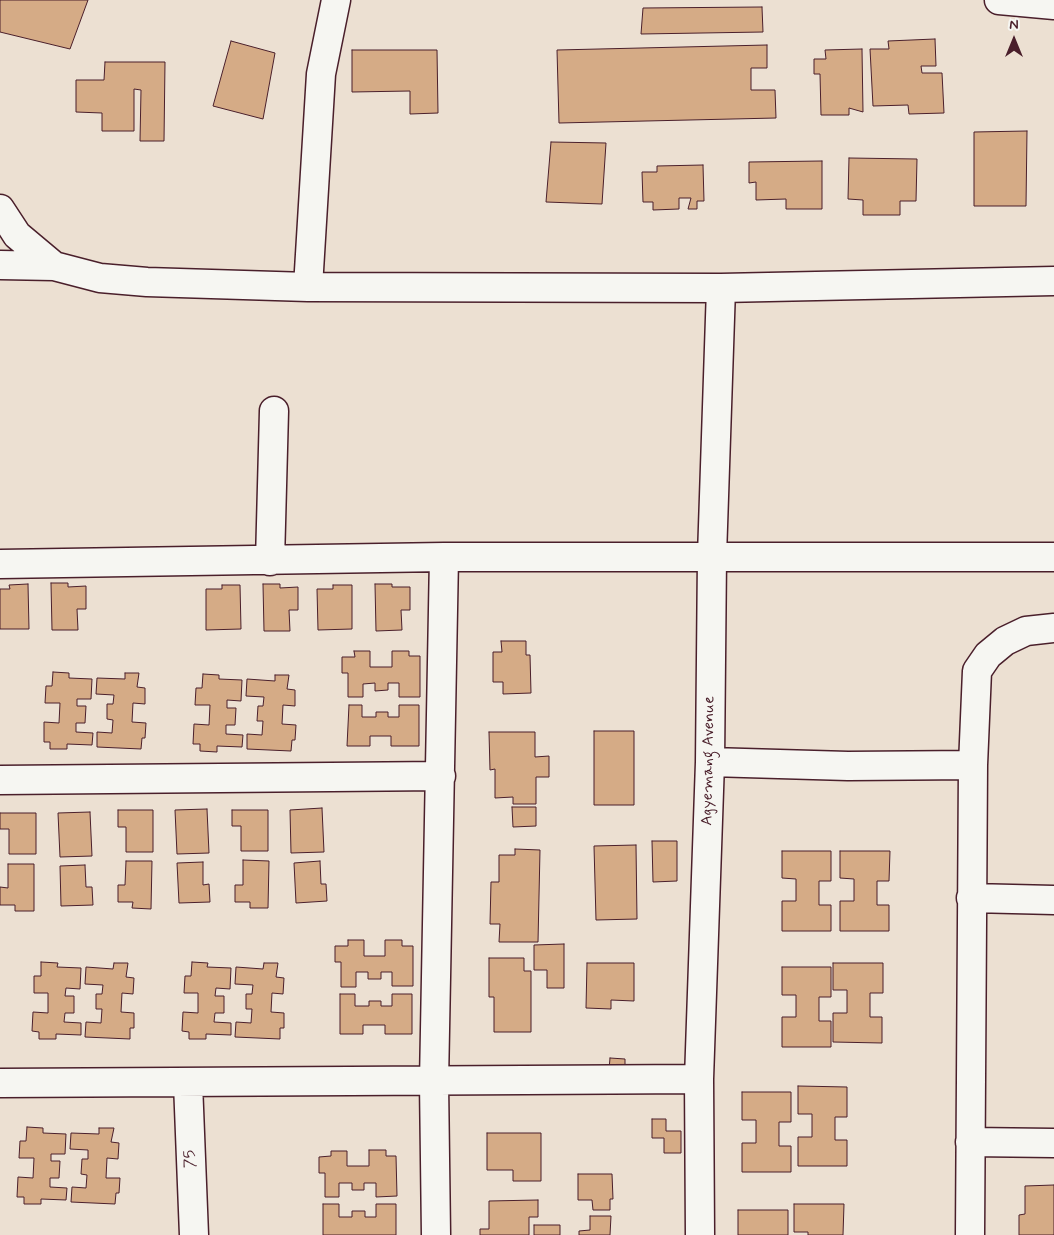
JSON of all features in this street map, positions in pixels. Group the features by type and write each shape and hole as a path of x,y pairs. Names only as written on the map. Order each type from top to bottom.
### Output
{"street":[{"path":"308,287 322,74 336,0"},
{"path":"999,0 1054,5"},
{"path":"0,209 17,236 54,266"},
{"path":"0,265 54,266 100,278 138,281 308,287 721,288 1054,281"},
{"name":"Agyemang Avenue","path":"700,1235 698,1079 710,762 712,556 721,288"},
{"path":"270,562 274,411"},
{"path":"0,564 270,562 444,557 1054,557"},
{"path":"436,1235 434,1082 444,557"},
{"path":"970,1235 971,898 973,765 977,671 988,655 1005,641 1026,632 1054,628"},
{"path":"710,762 848,766 973,765"},
{"path":"0,780 441,776"},
{"path":"971,898 1054,900"},
{"path":"0,1083 698,1079"},
{"name":"75","path":"188,1083 194,1235"},
{"path":"970,1142 1054,1143"}],"building":[{"path":"0,0 88,0 70,49 0,32"},
{"path":"762,7 763,32 641,34 643,8"},
{"path":"935,39 936,66 921,66 922,73 942,73 944,113 909,114 908,105 873,106 870,49 889,49 888,41"},
{"path":"231,41 275,53 263,119 213,106"},
{"path":"767,45 767,68 751,68 751,90 775,90 776,118 559,123 557,50"},
{"path":"862,49 863,112 849,108 849,115 821,115 820,74 814,74 814,59 826,59 825,50"},
{"path":"352,50 437,50 438,113 410,114 410,91 352,92"},
{"path":"105,62 165,62 164,141 140,141 141,90 134,89 134,131 102,131 102,113 76,112 76,80 104,80"},
{"path":"1027,131 1026,206 974,206 974,132"},
{"path":"551,142 606,143 602,204 546,202"},
{"path":"849,158 917,159 916,201 900,201 900,215 863,215 863,200 848,199"},
{"path":"822,161 822,209 786,209 786,199 756,200 756,182 749,183 749,162"},
{"path":"703,165 704,201 697,201 697,209 688,209 691,198 679,198 679,209 653,210 653,202 643,202 642,172 657,172 657,166"},
{"path":"51,583 68,583 68,587 86,586 86,609 77,609 78,630 52,630"},
{"path":"28,584 29,629 0,629 0,589 10,589 9,585"},
{"path":"263,584 280,584 280,588 298,587 298,610 289,610 290,631 264,631"},
{"path":"375,584 392,584 392,587 410,587 410,610 401,610 402,630 376,631"},
{"path":"222,585 240,585 241,629 206,630 206,589 222,589"},
{"path":"333,585 352,585 352,629 318,630 317,589 333,589"},
{"path":"501,641 526,641 526,655 530,655 531,693 503,694 503,682 493,682 493,652 502,652"},
{"path":"354,651 370,651 370,667 392,667 392,651 409,651 409,656 420,656 420,697 399,697 399,683 388,683 388,690 375,691 375,683 363,684 363,697 348,697 348,673 342,673 342,657 355,657"},
{"path":"53,672 69,673 69,678 92,679 91,699 77,699 77,706 86,706 85,723 76,723 76,732 93,733 92,745 67,744 67,749 50,749 50,742 44,742 44,722 59,723 60,703 45,703 46,686 52,686"},
{"path":"125,673 139,673 137,687 145,688 145,704 133,703 132,722 146,723 145,738 142,738 141,749 97,747 97,732 112,733 113,720 107,719 107,704 113,704 114,695 96,694 97,678 125,679"},
{"path":"203,674 219,675 219,679 242,680 241,701 227,700 227,708 236,708 235,725 226,725 226,734 243,735 242,747 217,746 217,752 200,751 200,744 193,744 194,724 209,725 210,705 195,705 196,688 202,688"},
{"path":"275,675 289,675 287,689 295,690 295,706 283,705 282,724 296,725 295,740 292,740 291,751 247,749 247,734 262,735 263,721 257,721 258,706 263,706 264,697 246,696 247,679 275,681"},
{"path":"349,705 362,705 362,717 376,717 376,712 388,712 388,717 399,717 399,705 419,705 419,746 391,746 391,736 370,736 370,746 347,746"},
{"path":"594,731 634,731 634,805 594,805"},
{"path":"489,732 535,732 535,757 549,756 549,777 536,777 536,804 513,804 513,797 495,798 495,769 490,770"},
{"path":"512,807 536,807 536,826 513,827"},
{"path":"322,808 324,852 291,853 290,810"},
{"path":"207,809 209,853 177,854 175,810"},
{"path":"118,810 153,810 153,852 126,852 126,827 118,827"},
{"path":"232,810 268,810 268,851 241,851 241,826 232,826"},
{"path":"90,812 92,856 60,857 58,813"},
{"path":"0,813 36,813 36,854 9,854 9,829 0,829"},
{"path":"652,841 677,841 677,881 653,882"},
{"path":"636,845 637,919 596,920 594,846"},
{"path":"515,849 540,850 538,942 499,942 500,924 490,924 491,882 499,882 499,855 515,855"},
{"path":"782,851 831,851 831,881 819,881 819,905 831,905 831,931 782,931 782,901 796,901 796,879 782,878"},
{"path":"840,851 890,851 889,881 877,881 877,905 889,905 889,931 840,931 840,901 854,901 854,879 840,878"},
{"path":"243,860 269,861 268,908 250,908 250,902 235,902 235,885 243,885"},
{"path":"126,861 152,861 151,909 132,908 133,902 118,902 118,885 125,885"},
{"path":"320,861 321,884 326,884 327,901 296,903 294,863"},
{"path":"203,862 203,885 209,884 210,902 179,903 177,863"},
{"path":"8,864 34,864 34,911 15,911 15,905 0,905 0,887 8,888"},
{"path":"85,865 86,887 92,887 93,905 61,906 60,866"},
{"path":"348,940 364,940 364,956 385,956 385,940 402,940 402,946 413,946 413,986 392,986 392,972 381,972 381,979 368,979 368,972 356,972 356,987 341,987 341,962 335,962 335,946 348,946"},
{"path":"564,944 564,988 547,988 547,970 534,970 534,945"},
{"path":"489,958 524,958 524,971 531,971 531,1032 494,1032 494,997 489,997"},
{"path":"41,962 58,963 57,967 81,968 80,989 66,988 65,996 74,996 74,1013 65,1013 64,1022 81,1023 81,1035 56,1034 56,1039 39,1039 39,1032 32,1031 33,1012 48,1013 48,993 34,993 34,976 41,976"},
{"path":"192,962 208,963 207,967 231,968 230,989 216,988 215,996 224,996 224,1013 215,1013 214,1022 231,1023 231,1035 206,1034 206,1039 189,1039 189,1032 182,1031 183,1012 198,1013 198,993 184,993 185,976 191,976"},
{"path":"114,963 128,963 126,977 134,978 133,994 122,993 121,1012 134,1013 134,1028 130,1028 130,1039 85,1037 86,1022 101,1023 102,1009 96,1009 96,994 102,994 103,985 85,984 86,967 113,969"},
{"path":"264,963 278,963 276,977 284,978 283,994 272,993 271,1012 284,1013 284,1028 280,1028 280,1039 235,1037 236,1022 251,1023 252,1009 246,1009 246,994 252,994 253,985 235,984 236,967 263,969"},
{"path":"587,963 634,963 634,1001 611,1000 611,1009 586,1008"},
{"path":"833,963 883,963 883,993 870,993 870,1017 882,1017 882,1043 833,1042 833,1013 847,1013 847,990 833,990"},
{"path":"782,967 831,967 831,997 819,997 819,1021 831,1021 831,1047 782,1047 782,1017 796,1017 796,995 782,995"},
{"path":"340,994 355,994 355,1006 369,1006 369,1001 381,1001 381,1006 392,1006 392,994 412,994 412,1034 385,1034 385,1025 363,1025 363,1034 340,1034"},
{"path":"610,1058 625,1059 625,1070 609,1070"},
{"path":"798,1086 847,1087 847,1117 835,1117 835,1140 847,1140 847,1166 798,1166 798,1137 812,1137 812,1114 798,1114"},
{"path":"742,1092 791,1092 791,1122 779,1122 779,1146 791,1146 791,1172 742,1172 742,1143 756,1143 756,1120 742,1120"},
{"path":"652,1119 666,1119 666,1131 681,1131 681,1153 664,1153 664,1138 652,1138"},
{"path":"27,1127 43,1128 43,1133 66,1134 65,1154 51,1154 51,1161 60,1161 59,1178 50,1178 50,1187 67,1188 66,1200 41,1199 41,1204 24,1204 24,1197 17,1197 18,1177 33,1178 34,1158 19,1158 20,1141 26,1141"},
{"path":"99,1128 114,1128 111,1142 119,1143 118,1159 107,1158 106,1178 120,1178 119,1193 116,1193 115,1204 71,1202 72,1187 86,1188 87,1175 81,1174 82,1159 88,1159 88,1150 70,1149 71,1133 99,1134"},
{"path":"487,1133 541,1133 541,1181 513,1181 513,1170 487,1170"},
{"path":"369,1150 386,1150 386,1156 396,1156 397,1196 376,1197 376,1183 364,1183 364,1190 352,1190 352,1183 339,1183 339,1197 325,1197 325,1173 319,1173 319,1157 331,1156 331,1151 347,1151 347,1166 369,1166"},
{"path":"578,1174 612,1174 613,1199 610,1199 610,1210 593,1210 592,1200 578,1200"},
{"path":"1054,1185 1054,1235 1019,1235 1019,1215 1025,1214 1025,1186"},
{"path":"538,1200 538,1217 529,1217 529,1235 480,1235 480,1229 489,1229 489,1201"},
{"path":"323,1204 339,1204 339,1217 352,1217 352,1211 365,1211 365,1217 376,1217 376,1204 396,1204 396,1235 323,1235"},
{"path":"794,1204 844,1204 843,1235 808,1235 808,1232 794,1232"},
{"path":"738,1210 788,1210 788,1235 738,1235"},
{"path":"590,1216 611,1216 610,1235 579,1235 579,1231 590,1230"},
{"path":"534,1225 560,1225 560,1235 534,1235"}]}
